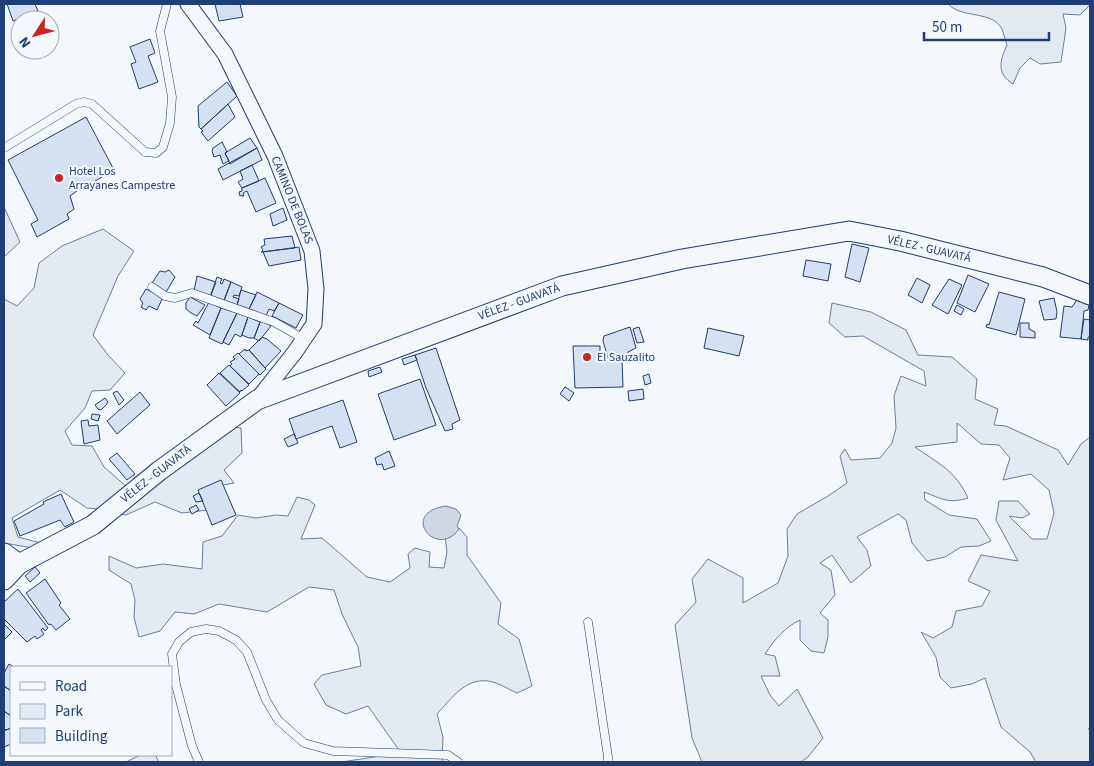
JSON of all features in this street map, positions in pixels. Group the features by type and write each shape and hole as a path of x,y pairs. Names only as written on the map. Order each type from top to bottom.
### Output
{"street":[{"name":"CAMINO DE BOLAS","path":"188,4 224,54 275,156 312,251 316,289 314,324 257,400"},
{"name":"VÉLEZ - GUAVATÁ","path":"4,580 12,559 93,525 159,471 257,400 562,286 682,259 849,231 900,241 1043,277 1090,295"}],"lane":[{"path":"4,148 76,104 84,102 92,104 145,152 156,152 163,147 170,123 172,97 160,31 167,4"},
{"path":"152,287 165,296 175,298 192,293 274,322 304,339"},
{"path":"588,622 608,762"},
{"path":"199,762 192,746 176,685 172,654 179,642 191,632 206,628 219,631 236,640 247,652 263,693 278,720 304,743 333,751 448,755 458,762"}],"green space":[{"path":"948,4 1090,5 1080,15 1063,14 1066,28 1061,62 1040,64 1030,58 1020,68 1013,84 1004,76 1001,66 1007,45 1002,29 991,19 961,12"},
{"path":"103,229 134,251 118,276 93,335 125,373 110,390 92,391 85,408 65,431 72,445 92,446 104,467 127,487 225,426 241,428 242,453 224,470 234,483 219,486 208,510 182,513 155,502 126,515 87,508 60,490 12,518 18,537 41,543 33,548 4,543 4,299 17,306 34,288 39,263 62,246"},
{"path":"832,303 871,312 906,330 918,355 952,357 977,379 975,399 998,409 994,425 1006,426 1058,450 1068,465 1081,444 1090,437 1090,728 1088,729 1090,730 1090,762 1036,762 1030,752 1001,727 985,678 972,684 951,688 940,677 936,657 921,632 933,638 952,627 956,611 982,606 990,591 968,581 981,555 1018,561 996,520 999,501 1018,501 1030,514 1022,518 1009,516 1032,539 1047,539 1054,513 1049,490 1031,474 1003,480 1010,458 999,445 981,444 957,423 957,442 915,447 952,474 968,498 950,501 924,492 925,500 949,515 977,519 991,541 979,546 961,547 945,557 927,561 912,543 906,520 898,514 857,537 867,550 871,566 851,583 832,555 820,563 831,570 835,595 820,613 828,620 828,637 824,653 811,651 800,640 800,620 780,634 765,654 775,656 780,676 761,676 770,695 779,706 797,689 823,738 808,757 801,762 702,762 692,738 675,625 696,602 692,579 708,559 743,578 743,603 778,583 788,556 787,529 797,514 847,483 840,456 845,449 851,460 880,458 892,443 896,428 894,396 901,376 926,386 924,371 863,336 845,337 829,323"},
{"path":"297,497 309,500 315,505 301,539 322,538 367,577 390,582 410,568 408,554 415,548 430,552 429,567 444,568 447,552 445,536 459,528 467,537 467,555 501,603 498,624 519,639 532,686 517,693 495,683 480,681 465,686 453,696 437,714 443,737 442,759 444,762 341,762 401,753 368,706 346,714 326,705 314,684 322,675 361,666 358,647 342,614 334,590 309,587 267,612 219,604 194,614 175,612 160,631 139,637 134,617 135,600 131,584 109,570 109,556 136,568 163,564 202,569 203,542 222,536 238,515 256,518 276,515 288,516"},
{"path":"138,756 156,756 159,762 126,762"}],"shaded area":[{"path":"4,207 20,242 4,257"},
{"path":"446,506 456,509 461,515 457,526 459,529 450,537 441,539 433,537 426,532 423,525 425,517 432,510"}],"building":[{"path":"7,4 35,4 38,10 10,10 10,12"},
{"path":"215,4 240,4 243,17 219,21"},
{"path":"150,39 155,53 148,56 158,82 139,89 131,64 136,62 130,47"},
{"path":"227,82 237,96 201,129 199,127 198,106"},
{"path":"228,104 235,117 208,141 201,132 203,131 201,129"},
{"name":"Hotel Los Arrayanes Campestre","path":"86,117 114,170 85,187 80,185 81,188 70,196 74,209 67,214 69,219 37,237 31,224 38,220 8,160"},
{"path":"250,138 257,148 230,164 225,153"},
{"path":"222,142 229,161 223,164 220,155 214,157 212,151 213,148"},
{"path":"257,148 262,160 223,180 218,169"},
{"path":"252,165 259,181 242,188 238,182 243,179 240,171"},
{"path":"265,178 276,203 256,212 247,191 243,193 244,196 240,196 239,192 242,191 242,188"},
{"path":"283,208 287,220 273,226 270,214"},
{"path":"292,236 295,248 261,252 263,250 261,247 265,245 264,239"},
{"path":"852,244 869,248 860,282 845,277"},
{"path":"299,247 301,260 269,266 263,252"},
{"path":"806,260 831,264 828,281 803,276"},
{"path":"169,270 175,277 165,294 152,283 160,271 165,272"},
{"path":"968,275 989,284 975,312 957,303"},
{"path":"197,276 216,282 210,298 194,291"},
{"path":"217,277 222,279 220,283 222,284 224,279 231,282 224,300 210,297"},
{"path":"917,278 930,285 922,303 908,295"},
{"path":"949,279 962,285 948,314 932,305"},
{"path":"231,282 242,287 239,296 234,295 233,297 239,299 237,305 224,301"},
{"path":"146,289 163,297 157,310 149,306 146,310 141,307 143,303 140,299"},
{"path":"241,290 256,295 249,309 237,305"},
{"path":"257,292 279,303 274,311 269,309 266,316 249,309"},
{"path":"999,292 1025,299 1016,335 986,327 987,324 989,325"},
{"path":"190,297 205,305 197,316 186,309 186,303"},
{"path":"1054,298 1057,312 1056,319 1044,320 1039,301"},
{"path":"1077,300 1089,305 1088,310 1084,311 1081,339 1060,337 1064,306 1072,307"},
{"path":"209,302 221,308 210,335 193,325 196,321 198,323"},
{"path":"279,303 303,315 296,328 272,316"},
{"path":"957,305 964,309 961,315 954,311"},
{"path":"221,308 237,313 222,344 209,338"},
{"path":"237,313 248,317 241,337 235,334 229,345 223,342"},
{"path":"248,317 260,322 254,338 242,335"},
{"path":"1084,319 1090,320 1090,337 1088,337 1088,340 1081,339"},
{"path":"261,320 271,326 259,341 254,338"},
{"path":"1020,323 1029,323 1029,329 1035,332 1035,338 1020,337"},
{"name":"El Sauzalito","path":"630,327 636,348 628,352 629,356 622,359 623,387 575,388 573,346 600,346 600,361 609,361 603,341 604,336"},
{"path":"639,327 644,342 637,343 633,329"},
{"path":"708,328 744,336 739,356 704,348"},
{"path":"262,337 281,351 265,368 249,350"},
{"path":"436,348 460,420 452,424 453,429 445,431 426,388 415,355"},
{"path":"245,349 246,351 249,350 266,369 260,375 239,354"},
{"path":"238,353 259,374 249,384 230,366 232,364 230,362 235,359 233,357"},
{"path":"415,355 417,360 404,365 402,359"},
{"path":"229,365 249,385 240,392 220,373"},
{"path":"380,367 382,372 369,377 368,371"},
{"path":"219,373 240,393 226,406 207,385"},
{"path":"649,374 651,383 645,385 643,376"},
{"path":"420,379 436,425 394,440 378,394"},
{"path":"565,387 574,393 569,401 560,394"},
{"path":"643,389 644,399 629,401 628,391"},
{"path":"117,391 124,400 119,405 113,393"},
{"path":"140,392 150,405 117,434 107,421"},
{"path":"105,398 108,402 101,410 98,409 95,405"},
{"path":"343,400 357,442 340,448 332,426 296,439 289,419"},
{"path":"92,414 100,415 98,421 91,419"},
{"path":"88,420 89,426 98,425 100,440 84,444 81,421"},
{"path":"294,434 298,443 288,447 284,439"},
{"path":"389,451 395,466 384,470 382,464 377,465 375,458"},
{"path":"117,453 135,474 127,480 109,459"},
{"path":"221,480 236,515 212,525 198,490"},
{"path":"199,493 203,501 196,502 193,496"},
{"path":"61,494 74,522 65,527 60,520 20,536 14,521 44,504 43,502"},
{"path":"196,505 199,510 192,514 189,509"},
{"path":"35,567 40,573 30,582 25,576"},
{"path":"45,579 61,603 59,605 70,619 56,630 51,624 49,625 26,593"},
{"path":"18,589 48,628 45,631 43,628 41,630 44,634 37,639 35,636 27,642 4,619 4,602"},
{"path":"4,624 12,632 4,640"},
{"path":"9,664 12,666 10,666 10,690 4,686 4,673"},
{"path":"4,686 10,690 10,715 4,711"},
{"path":"4,711 10,715 10,728 6,730 4,728"},
{"path":"10,728 10,744 4,747 4,731"}],"place":[{"name":"Hotel Los Arrayanes Campestre","path":"59,178"},
{"name":"El Sauzalito","path":"587,357"}]}
